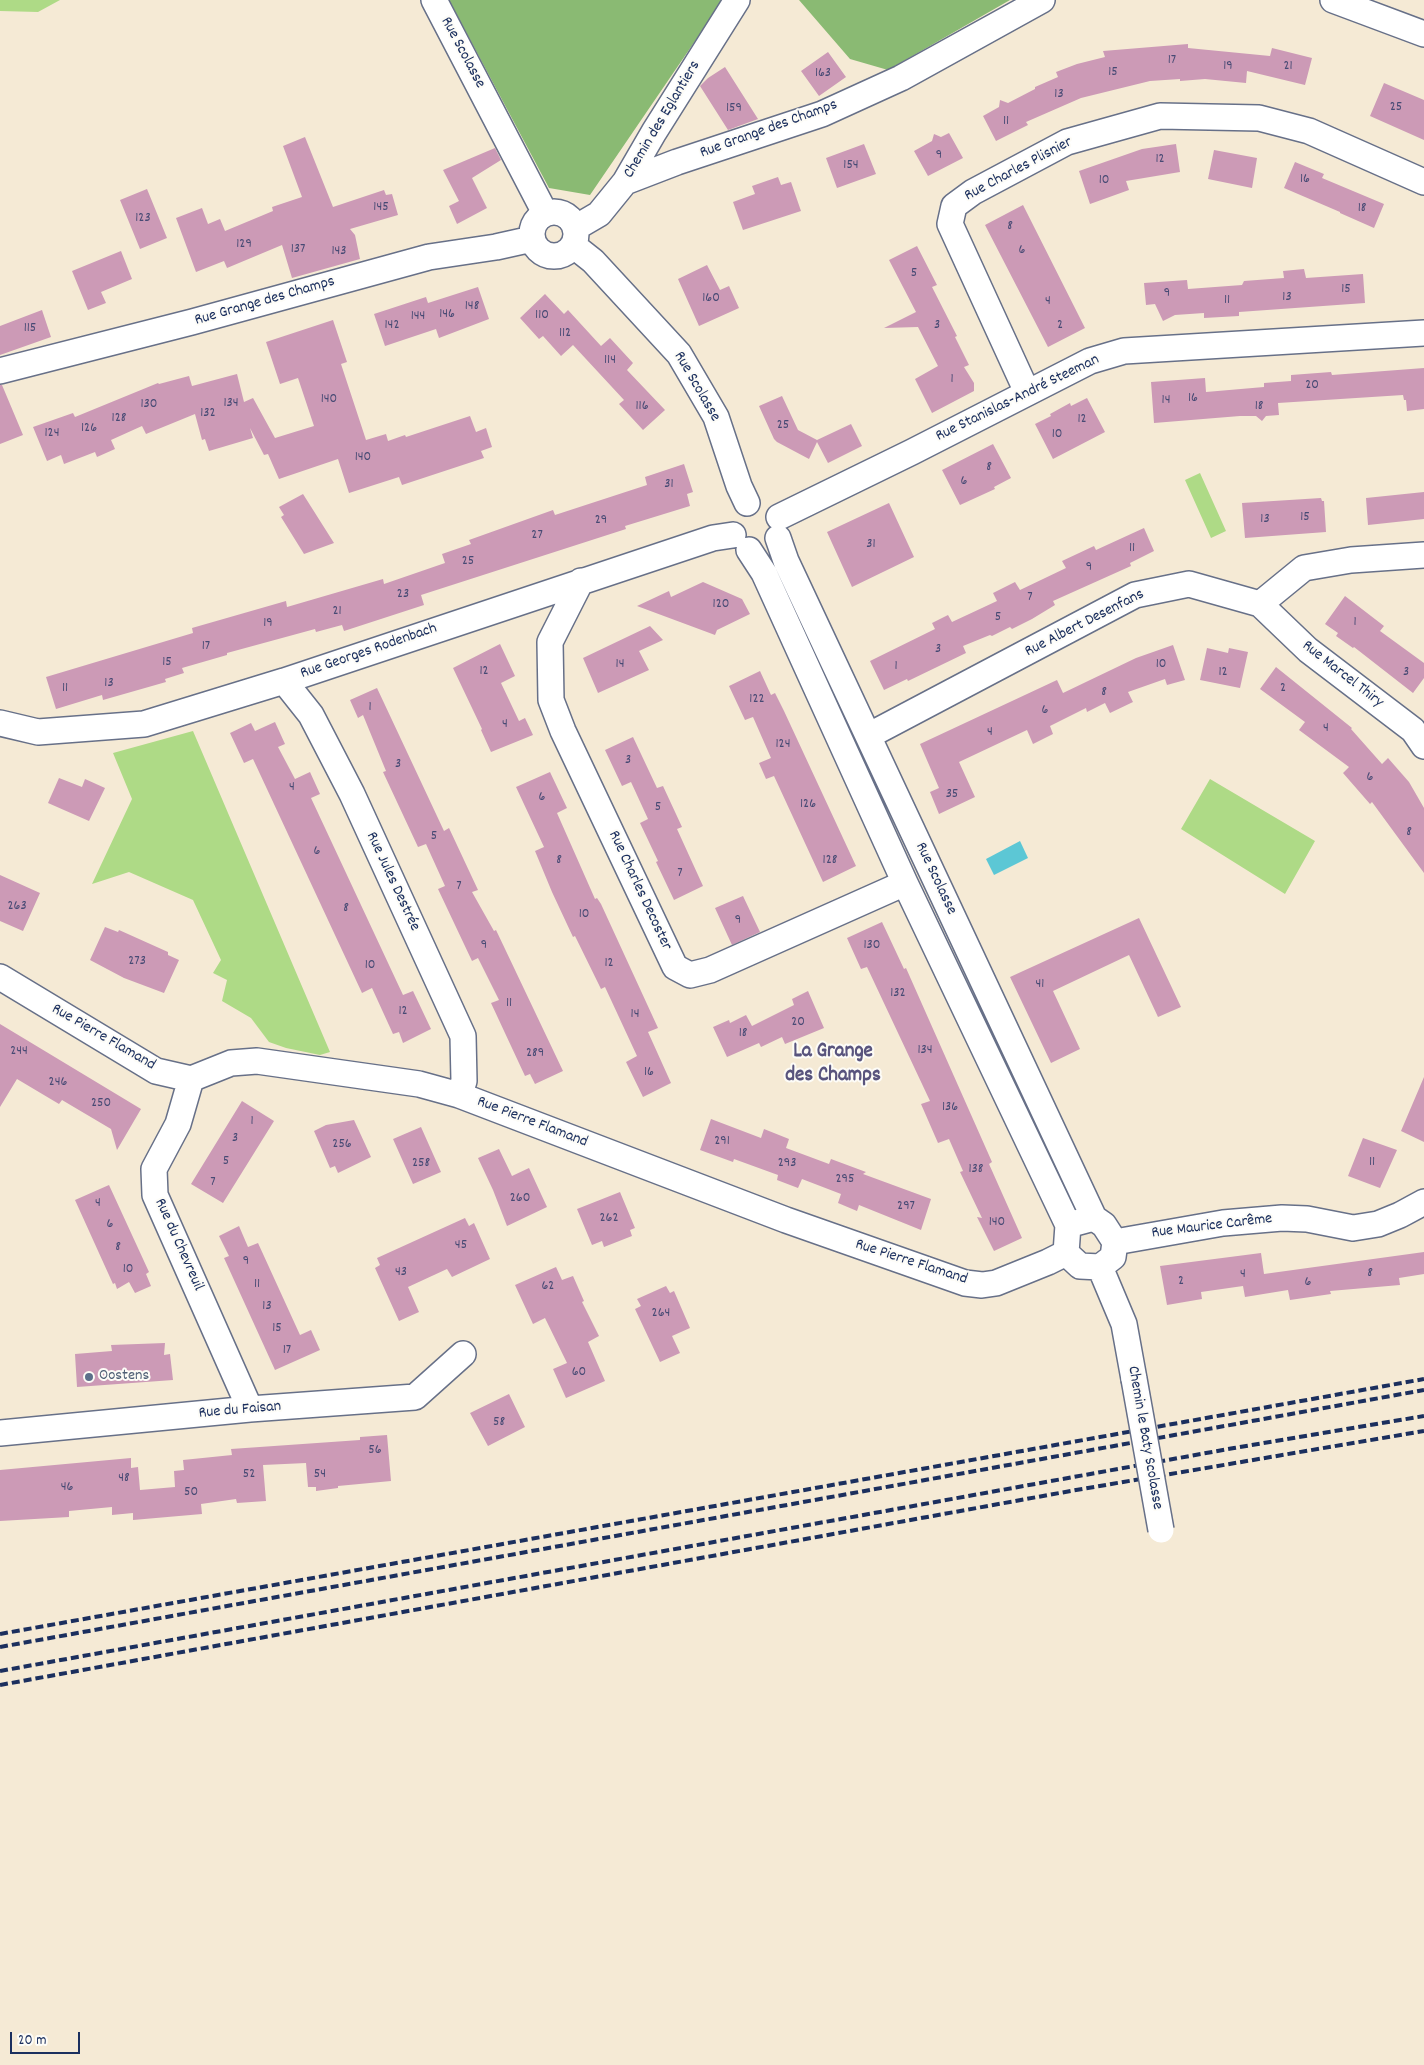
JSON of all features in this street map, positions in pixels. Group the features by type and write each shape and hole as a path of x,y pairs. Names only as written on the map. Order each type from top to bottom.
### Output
{"street":[{"name":"Rue Scolasse","path":"434,0 545,213"},
{"name":"Chemin des Eglantiers","path":"574,237 599,214 625,182 654,132 737,0"},
{"name":"Rue Grange des Champs","path":"625,182 677,162 822,114 901,78 1042,0"},
{"path":"1333,0 1424,34"},
{"name":"Rue Charles Plisnier","path":"1027,392 950,224 954,206 973,192 1066,142 1160,116 1259,118 1309,131 1424,182"},
{"path":"554,212 564,214 571,219 574,237 566,254 556,257 546,255 537,249 532,239 532,229 537,220 545,213 554,212"},
{"name":"Rue Scolasse","path":"574,237 593,261 679,354 716,417 739,486 747,503"},
{"name":"Rue Grange des Champs","path":"0,371 192,322 429,257 496,247 532,239"},
{"name":"Rue Stanislas-André Steeman","path":"779,528 912,452 1090,360 1124,351 1424,333"},
{"path":"762,502 775,510 779,528 771,547 760,552 741,543 732,520 735,512 747,503 762,502"},
{"name":"Rue Scolasse","path":"779,528 786,561 1094,1218"},
{"name":"Rue Georges Rodenbach","path":"0,723 38,732 144,724 284,681 713,538 741,543"},
{"name":"Rue Scolasse","path":"741,543 764,573 905,882 1068,1225"},
{"path":"1260,604 1304,568 1351,560 1424,555"},
{"name":"Rue Charles Decoster","path":"581,581 550,642 551,700 563,731 675,967 690,975 710,970 905,882"},
{"name":"Rue Albert Desenfans","path":"868,736 1135,594 1189,584 1260,604"},
{"name":"Rue Marcel Thiry","path":"1260,604 1308,650 1413,730 1424,746"},
{"name":"Rue Jules Destrée","path":"284,681 310,715 352,794 463,1036 464,1081 459,1095"},
{"name":"Rue Pierre Flamand","path":"0,977 156,1070 191,1079 231,1063 256,1061 419,1084 459,1095 786,1220 965,1283 982,1285 996,1283 1066,1253"},
{"name":"Rue du Chevreuil","path":"191,1079 178,1124 154,1170 154,1195 250,1410"},
{"name":"Rue Maurice Carême","path":"1115,1242 1223,1223 1282,1218 1307,1219 1353,1228 1378,1224 1400,1215 1423,1201"},
{"path":"1094,1218 1104,1225 1115,1242 1113,1257 1100,1267 1080,1266 1066,1253 1068,1225 1094,1218"},
{"name":"Chemin le Baty Scolasse","path":"1100,1267 1124,1324 1161,1530"},
{"name":"Rue du Faisan","path":"0,1433 415,1397 463,1354"}],"green space":[{"path":"0,0 60,0 38,12 0,11"},
{"path":"449,0 723,0 590,195 549,188"},
{"path":"799,0 1010,0 888,70 850,59"},
{"path":"1200,473 1226,531 1211,538 1185,480"},
{"path":"193,731 330,1052 320,1055 286,1048 269,1042 251,1018 222,1001 227,980 213,973 221,960 193,900 129,872 92,884 132,799 113,753"},
{"path":"1210,779 1315,841 1285,894 1181,829"}],"water":[{"path":"1020,841 1028,858 994,875 986,859"}],"building":[{"path":"1188,44 1188,48 1270,56 1272,48 1312,58 1305,85 1247,71 1246,83 1205,79 1150,81 1081,98 1026,122 1028,125 996,141 983,116 999,107 1000,100 1008,103 1035,89 1035,87 1058,77 1056,72 1077,64 1105,57 1103,51"},
{"path":"828,52 846,77 819,96 801,71"},
{"path":"725,67 758,119 728,130 700,86 708,78"},
{"path":"1384,83 1424,100 1424,140 1370,116"},
{"path":"949,133 963,158 928,176 914,151 932,141 934,134 941,137"},
{"path":"305,137 333,207 384,190 386,195 392,194 398,215 350,229 355,235 360,259 292,278 282,245 227,268 224,261 196,272 176,218 202,208 208,224 220,219 225,231 273,211 272,207 302,197 283,146"},
{"path":"864,144 876,174 837,188 826,158"},
{"path":"1176,144 1180,172 1126,181 1129,190 1090,204 1079,171 1142,149"},
{"path":"495,148 501,160 472,178 487,208 457,224 449,206 459,201 443,170"},
{"path":"1214,150 1257,158 1252,188 1208,179"},
{"path":"1295,162 1324,174 1322,178 1384,204 1374,228 1284,188"},
{"path":"778,177 781,185 791,182 801,211 743,230 733,202 755,194 752,186"},
{"path":"147,189 167,238 140,249 120,200"},
{"path":"1023,205 1085,328 1048,347 985,225"},
{"path":"917,246 937,285 932,287 957,336 955,337 969,365 964,367 974,383 974,391 932,413 915,379 938,366 918,327 884,328 916,312 889,260"},
{"path":"121,251 132,279 101,292 106,303 88,310 72,271"},
{"path":"707,265 720,290 729,286 739,308 699,326 678,279"},
{"path":"1304,269 1306,278 1363,274 1365,303 1239,312 1239,316 1204,318 1204,313 1175,315 1163,321 1155,304 1146,305 1144,283 1187,280 1188,289 1242,285 1244,281 1284,278 1283,271"},
{"path":"478,287 489,319 439,338 436,329 385,346 374,314 426,297 428,303"},
{"path":"545,294 564,314 568,310 601,346 610,338 633,363 627,370 665,410 643,430 619,404 624,400 573,345 561,356 543,336 539,339 520,318"},
{"path":"42,310 51,337 0,355 0,326"},
{"path":"333,320 347,362 341,364 366,440 386,434 388,441 405,435 406,437 470,416 476,432 486,428 492,447 481,451 484,458 402,485 399,477 349,493 338,459 279,479 268,454 264,455 250,428 253,438 209,451 205,439 202,440 195,414 146,434 142,426 111,440 115,449 97,457 95,452 64,464 61,455 47,461 33,427 73,413 75,417 158,383 189,376 192,386 237,374 244,402 253,398 275,438 314,426 298,378 280,384 266,342"},
{"path":"1424,368 1424,409 1407,411 1406,400 1404,400 1403,395 1278,403 1279,415 1266,416 1262,421 1256,416 1240,416 1154,423 1151,382 1205,378 1206,392 1264,387 1264,383 1291,381 1291,375 1331,372 1332,375"},
{"path":"0,385 2,385 23,435 0,444"},
{"path":"782,396 798,430 817,440 851,424 862,446 828,463 817,442 809,459 777,442 759,406"},
{"path":"1087,398 1105,432 1053,459 1035,424 1070,403 1071,406"},
{"path":"993,444 1011,478 994,487 995,489 960,505 942,470"},
{"path":"684,464 693,492 687,494 690,506 625,526 626,529 421,595 424,605 344,631 342,625 316,632 315,629 227,653 227,655 182,668 184,673 165,679 166,682 103,700 102,695 56,709 46,677 193,633 192,628 286,601 287,607 383,579 384,584 445,563 442,554 471,544 469,540 553,510 555,515 647,485 645,477"},
{"path":"1424,492 1424,519 1368,525 1366,498"},
{"path":"303,494 334,543 304,554 281,517 284,515 279,507"},
{"path":"1321,498 1324,501 1326,532 1245,538 1242,503"},
{"path":"889,503 914,557 852,587 827,532"},
{"path":"1144,528 1154,551 1130,563 1131,566 1053,601 1055,605 1012,629 1010,627 992,636 990,635 963,646 966,653 908,681 907,679 884,690 870,661 935,629 932,623 948,615 952,622 997,601 993,593 1015,582 1020,590 1066,568 1062,561 1094,546 1096,550"},
{"path":"703,582 742,599 750,614 717,630 715,635 637,606 669,591 671,597"},
{"path":"1345,596 1384,626 1380,631 1424,663 1424,678 1413,693 1354,647 1336,636 1338,633 1325,624"},
{"path":"650,626 663,640 639,651 649,670 598,693 583,658"},
{"path":"500,644 515,676 501,683 519,721 525,718 533,735 491,752 453,668"},
{"path":"1173,645 1185,680 1167,685 1165,679 1128,692 1133,702 1110,713 1105,703 1087,712 1086,708 1050,726 1053,734 1033,744 1027,730 959,762 975,797 939,814 930,792 939,788 920,744 1057,680 1063,693 1136,658"},
{"path":"1207,648 1228,653 1229,648 1248,652 1240,688 1200,680"},
{"path":"1276,667 1352,728 1382,764 1388,758 1409,782 1424,808 1424,873 1372,802 1370,804 1343,773 1349,767 1299,730 1305,722 1260,689"},
{"path":"760,671 771,695 775,693 784,711 856,866 823,882 774,776 766,779 759,763 771,758 753,717 745,720 729,686"},
{"path":"377,688 444,831 449,828 478,890 472,892 494,931 496,930 563,1071 535,1084 530,1074 525,1076 491,1003 499,1000 478,958 472,961 438,889 445,886 426,844 418,847 383,772 386,771 363,715 358,718 350,700"},
{"path":"275,722 285,744 278,747 295,779 310,772 320,794 311,798 403,995 413,991 431,1029 403,1043 399,1032 393,1034 372,988 362,993 253,759 244,763 230,733 251,723 255,731"},
{"path":"633,737 657,788 663,786 682,827 677,829 703,886 674,900 640,823 648,819 631,782 622,786 605,750"},
{"path":"550,772 567,808 557,813 595,899 597,898 601,904 658,1028 648,1032 671,1083 643,1097 626,1062 637,1056 605,987 601,989 575,936 573,937 552,892 535,851 544,847 516,787"},
{"path":"59,778 82,787 85,779 105,788 89,821 48,803"},
{"path":"0,875 40,893 23,931 0,921"},
{"path":"743,896 760,932 732,945 715,908"},
{"path":"1139,918 1181,1007 1158,1017 1129,955 1053,991 1080,1049 1051,1063 1010,977"},
{"path":"882,922 904,969 906,968 992,1162 989,1164 1022,1238 994,1251 977,1217 982,1218 960,1172 963,1171 949,1139 938,1143 921,1104 930,1101 867,967 861,969 847,938"},
{"path":"105,927 118,932 119,930 168,952 168,955 179,960 164,993 124,978 90,960"},
{"path":"808,991 824,1028 785,1044 782,1037 761,1047 759,1043 727,1057 713,1027 729,1020 730,1023 746,1015 752,1026 794,1005 792,999"},
{"path":"0,1024 141,1109 117,1150 111,1129 62,1100 59,1104 17,1079 0,1107"},
{"path":"1424,1077 1424,1142 1401,1131"},
{"path":"242,1101 274,1121 223,1203 191,1184"},
{"path":"711,1119 761,1138 764,1129 789,1139 786,1148 829,1164 831,1159 866,1172 863,1174 931,1199 921,1230 859,1205 857,1211 838,1203 841,1194 802,1179 798,1188 777,1180 778,1175 734,1159 733,1162 700,1150"},
{"path":"354,1120 371,1157 338,1173 335,1166 330,1168 314,1131 326,1125"},
{"path":"421,1127 441,1172 413,1184 393,1139"},
{"path":"1363,1138 1397,1150 1380,1188 1348,1176"},
{"path":"499,1149 512,1176 529,1168 547,1207 507,1226 478,1158"},
{"path":"109,1185 149,1272 146,1274 151,1286 135,1293 129,1282 117,1289 115,1283 113,1284 75,1200"},
{"path":"620,1192 635,1228 630,1230 632,1236 604,1247 602,1241 592,1245 577,1209"},
{"path":"465,1218 469,1226 474,1223 490,1259 452,1277 447,1269 408,1287 419,1312 399,1321 375,1268 380,1265 377,1258"},
{"path":"239,1226 248,1247 258,1243 300,1335 311,1330 320,1350 275,1370 224,1258 229,1256 219,1236"},
{"path":"1424,1252 1424,1274 1399,1278 1400,1285 1330,1291 1331,1294 1290,1300 1288,1290 1245,1297 1243,1286 1201,1292 1202,1299 1167,1305 1160,1266 1261,1253 1264,1274"},
{"path":"556,1267 562,1280 573,1276 584,1301 582,1302 599,1336 588,1342 605,1381 566,1398 553,1369 567,1363 545,1318 533,1324 515,1285"},
{"path":"666,1286 670,1293 674,1291 690,1328 672,1336 680,1353 660,1362 635,1309 641,1306 637,1299"},
{"path":"165,1343 164,1355 170,1354 173,1380 77,1387 75,1354 112,1351 111,1345"},
{"path":"509,1394 525,1427 488,1446 470,1413"},
{"path":"387,1435 391,1481 338,1486 338,1488 316,1491 316,1487 308,1487 306,1463 263,1465 266,1501 237,1503 236,1499 201,1504 202,1514 133,1520 133,1513 112,1515 112,1507 69,1511 69,1517 0,1521 0,1470 131,1458 131,1468 138,1467 140,1490 175,1487 174,1471 184,1470 183,1460 232,1455 231,1449 360,1440 360,1437"}],"railway":[{"path":"0,1634 1424,1379"},
{"path":"0,1647 1424,1390"},
{"path":"0,1671 1234,1448 1424,1416"},
{"path":"0,1685 1076,1490 1424,1431"}],"place":[{"name":"Oostens","path":"89,1377"}],"district":[{"name":"La Grange des Champs","path":"833,1065"}]}
